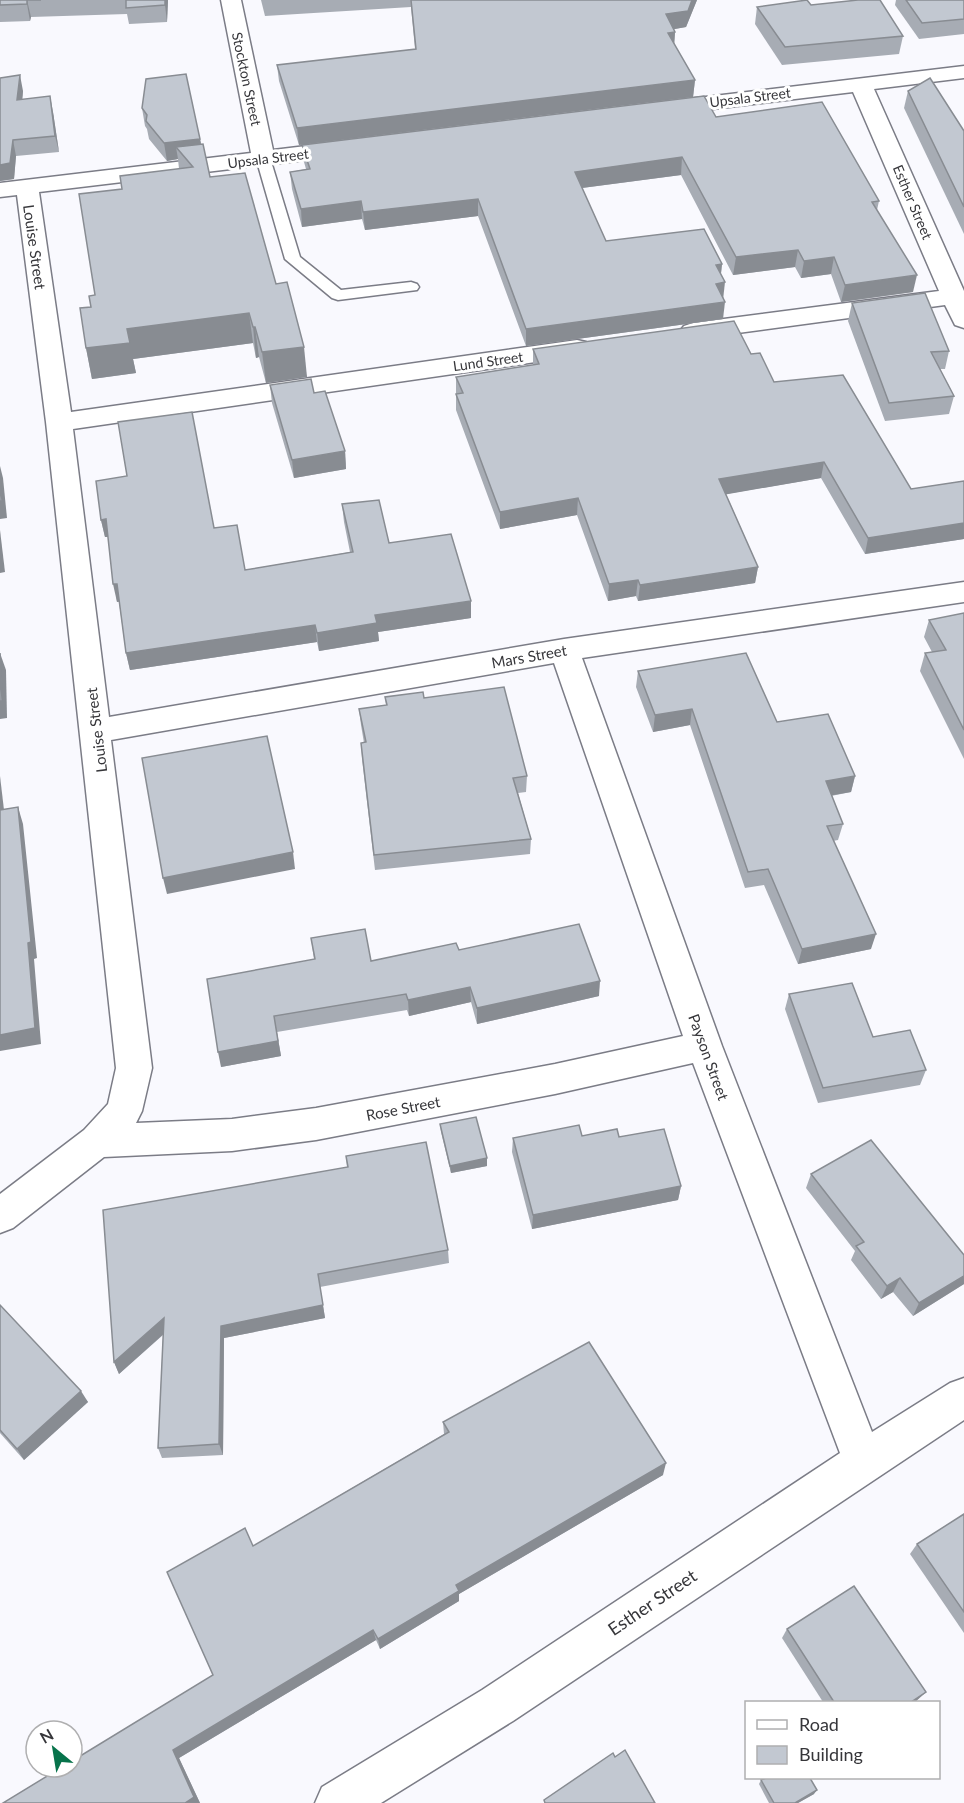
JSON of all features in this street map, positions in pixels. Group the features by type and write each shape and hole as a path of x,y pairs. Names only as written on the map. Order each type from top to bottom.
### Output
{"street":[{"name":"Stockton Street","path":"231,0 263,158"},
{"name":"Upsala Street","path":"642,110 964,72"},
{"name":"Esther Street","path":"860,84 879,122 964,320"},
{"name":"Upsala Street","path":"13,188 370,145"},
{"name":"Louise Street","path":"0,1216 97,1141 124,1111 134,1068 59,422 13,188"},
{"path":"669,334 954,296"},
{"name":"Lund Street","path":"59,422 598,345"},
{"name":"Mars Street","path":"96,731 564,650 964,592"},
{"name":"Payson Street","path":"564,650 704,1046 863,1460"},
{"name":"Rose Street","path":"97,1141 232,1135 316,1124 555,1079 704,1046"},
{"name":"Esther Street","path":"338,1803 433,1749 863,1460 964,1397"}],"lane":[{"path":"263,158 292,259 338,295 411,286"}],"building":[{"path":"0,0 27,0 27,4 0,5"},
{"path":"126,0 165,0 165,5 126,8"},
{"path":"411,0 692,0 688,11 666,14 675,32 668,33 695,80 297,128 277,65 416,49"},
{"path":"807,0 811,5 880,0 903,36 785,47 757,7"},
{"path":"906,0 964,0 964,19 922,23"},
{"path":"186,74 200,139 164,143 146,121 147,115 142,108 146,79"},
{"path":"20,75 17,100 50,96 55,136 13,140 10,163 0,165 0,78"},
{"path":"930,78 964,131 964,207 908,91"},
{"path":"704,96 716,117 822,102 879,201 872,202 917,275 845,285 834,257 804,261 798,250 736,257 682,157 575,172 606,241 704,229 722,264 716,265 725,282 716,284 725,302 526,329 478,199 363,212 361,201 301,209 290,172 310,169 302,145"},
{"path":"203,144 210,177 245,173 276,284 287,282 304,347 262,352 249,313 127,329 130,343 86,348 80,308 91,307 89,296 95,295 79,194 122,189 120,176 193,167 176,147"},
{"path":"925,293 949,351 931,352 954,396 889,403 852,303"},
{"path":"734,321 751,354 760,353 774,382 843,375 911,489 964,481 964,523 868,538 824,462 719,479 758,567 640,585 638,580 609,584 578,498 500,512 456,394 463,393 456,377 539,364 533,349"},
{"path":"311,379 314,393 325,391 345,451 292,460 270,385"},
{"path":"192,412 214,528 237,525 245,570 353,552 342,504 379,500 389,543 451,534 471,601 375,615 377,623 317,633 315,625 126,653 117,584 113,584 106,519 101,520 96,481 127,476 118,422"},
{"path":"964,613 964,730 925,653 946,650 929,620"},
{"path":"0,653 2,701 0,701"},
{"path":"746,653 777,722 828,714 855,776 826,781 843,824 827,826 876,934 802,949 768,869 748,872 692,709 655,715 638,671"},
{"path":"504,687 527,776 513,778 531,839 374,855 361,743 366,742 359,709 387,705 385,697 423,692 424,698"},
{"path":"267,736 293,852 163,878 142,758"},
{"path":"18,807 31,942 28,943 35,1028 0,1035 0,810"},
{"path":"579,924 600,981 477,1008 470,987 408,1000 406,994 274,1016 278,1041 218,1052 207,979 315,959 311,938 365,929 371,961 456,943 459,950"},
{"path":"852,983 873,1037 910,1030 926,1070 823,1088 789,994"},
{"path":"476,1117 487,1158 450,1166 440,1124"},
{"path":"579,1125 582,1136 617,1129 619,1137 664,1129 681,1186 533,1215 513,1138"},
{"path":"871,1140 964,1255 964,1276 919,1303 900,1278 887,1286 856,1246 864,1242 811,1174"},
{"path":"426,1142 448,1250 318,1274 323,1305 221,1326 219,1444 158,1448 164,1318 114,1362 103,1210 348,1167 346,1156"},
{"path":"0,1305 81,1391 17,1449 0,1430"},
{"path":"589,1342 666,1463 456,1585 459,1591 378,1639 373,1630 173,1750 194,1797 185,1803 3,1803 42,1779 84,1779 84,1754 213,1675 167,1572 245,1528 253,1546 449,1432 443,1422"},
{"path":"964,1514 964,1612 917,1544"},
{"path":"854,1586 926,1692 912,1701 833,1701 787,1629"},
{"path":"625,1750 655,1803 545,1803 544,1800 613,1753 615,1757"},
{"path":"811,1779 817,1790 795,1803 774,1803 761,1780"}]}
